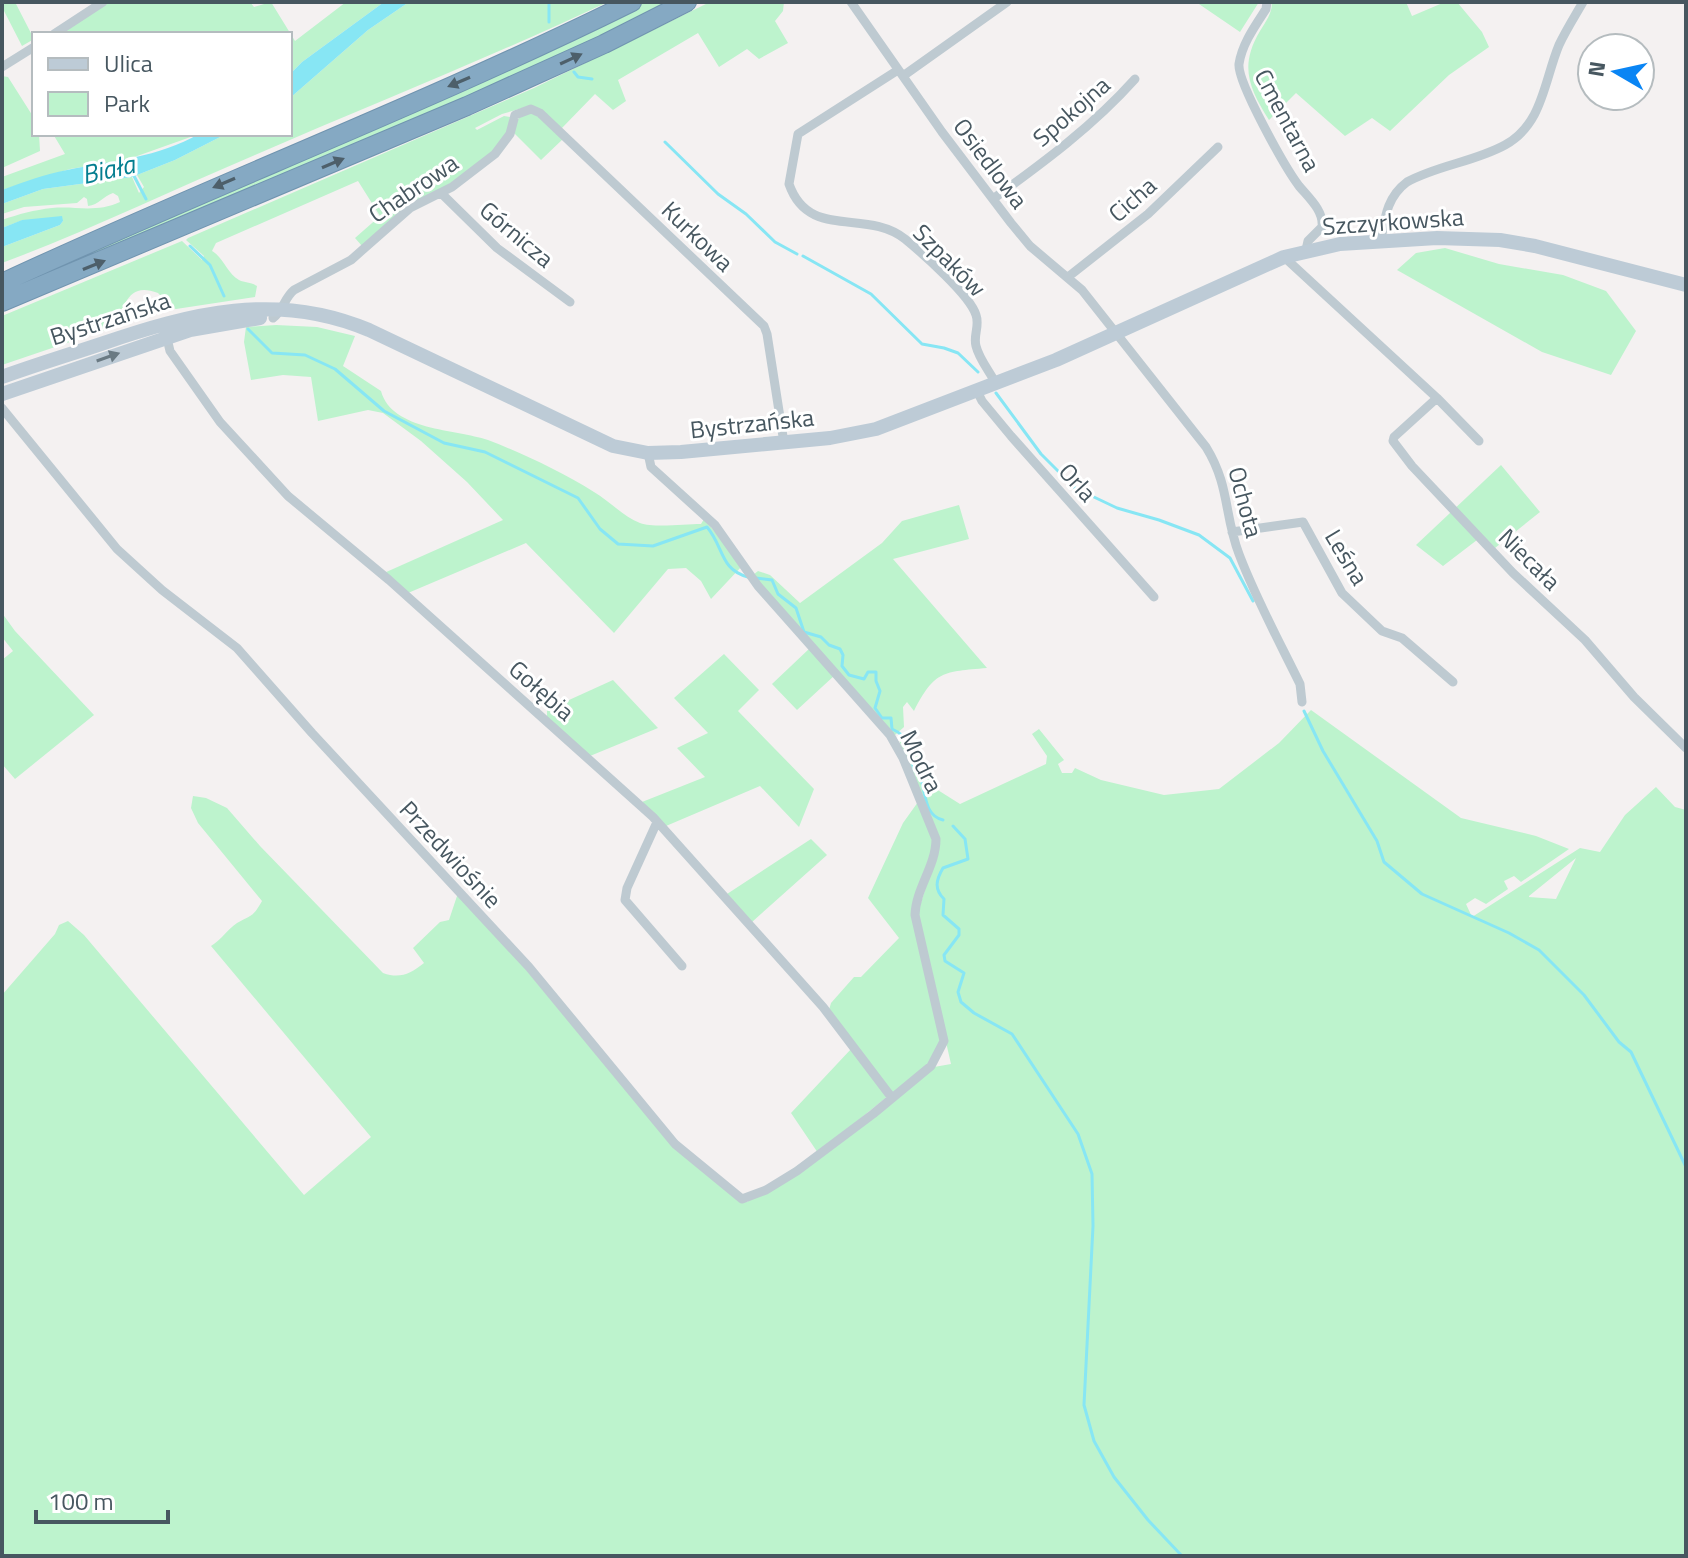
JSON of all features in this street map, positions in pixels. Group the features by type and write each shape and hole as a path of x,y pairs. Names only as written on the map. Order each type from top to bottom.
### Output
{"highway":[{"path":"2,283 120,228 498,65 632,2"},
{"path":"2,302 205,219 492,95 687,2"},
{"path":"2,270 95,233 120,228"}],"main road":[{"name":"Szczyrkowska","path":"1116,333 1284,257 1306,250 1381,240 1450,237 1500,240 1686,285"},
{"name":"Bystrzańska","path":"2,377 220,312 328,315 397,344 605,443 648,453 681,452 784,443 876,429 996,384 1116,333"},
{"name":"Bystrzańska","path":"2,394 166,330"}],"street":[{"path":"57,32 103,2"},
{"name":"Osiedlowa","path":"851,2 900,73 1030,246 1068,277 1116,333"},
{"path":"900,73 1007,2"},
{"name":"Cmentarna","path":"1267,2 1266,9 1243,47 1239,68 1247,93 1288,172 1321,214 1322,227 1308,241 1306,250"},
{"path":"1381,240 1387,207 1397,189 1407,182 1490,153 1518,137 1527,127 1540,106 1559,46 1583,2"},
{"path":"2,67 32,48"},
{"name":"Szpaków","path":"900,73 798,134 790,176 791,190 801,207 814,216 866,224 895,233 944,276 974,310 978,322 975,337 977,349 996,384"},
{"name":"Spokojna","path":"993,199 1068,144 1135,79"},
{"name":"Kurkowa","path":"515,115 527,109 540,113 764,326 784,443"},
{"name":"Chabrowa","path":"278,314 294,290 347,263 410,208 441,193 495,154 510,134 515,115"},
{"name":"Cicha","path":"1068,277 1148,214 1218,147"},
{"name":"Górnicza","path":"441,193 497,248 570,302"},
{"path":"1284,257 1437,398 1479,441"},
{"name":"Gołębia","path":"166,330 170,351 220,422 288,496 389,580 657,822 823,1007 892,1098"},
{"name":"Ochota","path":"1116,333 1212,457 1226,492 1238,552 1300,684 1302,702"},
{"name":"Orla","path":"977,391 1011,436 1154,597"},
{"name":"Niecała","path":"1437,398 1393,441 1412,466 1513,573 1585,640 1634,697 1686,748"},
{"name":"Przedwiośnie","path":"2,408 109,540 162,590 237,648 529,967 675,1144 738,1198 754,1195 797,1171 892,1098"},
{"name":"Modra","path":"648,453 651,467 715,525 754,582 894,741 936,839 935,850 917,896 915,915 944,1041 931,1066 892,1098"},
{"name":"Leśna","path":"1232,532 1303,522 1342,593 1382,631 1402,638 1453,682"},
{"path":"657,822 627,888 625,900 682,966"}],"green space":[{"path":"2,2 15,2 32,40 22,46"},
{"path":"110,2 250,2 254,7 271,2 289,32 63,32"},
{"path":"346,2 384,2 292,72 292,36 295,41"},
{"path":"409,2 608,2 2,263 2,247 60,225 63,221 23,220 2,228 2,220 45,209 95,208 120,202 113,193 88,206 84,197 77,203 24,207 2,214 2,204 43,189 132,177 139,193 144,187 137,175 222,136 292,136 292,96 368,30"},
{"path":"644,2 675,2 594,42 2,295 2,289"},
{"path":"710,2 784,2 783,11 775,21 788,43 759,59 747,49 719,67 698,33 618,80 626,101 613,110 595,94 561,129 529,106 502,114 475,128 477,130 504,116 510,117 507,134 494,152 362,246 355,238 380,216 358,181 216,243 212,251 231,273 239,280 257,286 255,297 176,309 158,293 140,290 128,298 114,327 2,365 2,316 182,241 202,260 204,256 186,240 188,238 534,88"},
{"path":"1196,2 1259,2 1240,32"},
{"path":"1272,2 1406,2 1412,16 1445,2 1457,2 1482,32 1489,47 1449,75 1390,131 1372,118 1345,136 1296,93 1269,120 1262,108 1252,87 1248,66"},
{"path":"2,76 8,77 32,115 32,136 39,136 40,151 2,168"},
{"path":"535,113 564,138 541,160 513,132 520,115"},
{"path":"54,136 193,136 126,160 70,169 2,190 2,177 65,154"},
{"path":"1445,248 1499,264 1563,275 1606,291 1636,331 1611,375 1542,352 1397,270 1416,253"},
{"path":"246,327 317,327 355,336 343,366 381,391 387,404 398,414 427,426 488,440 528,457 581,484 640,523 661,526 701,524 704,519 743,565 711,599 701,581 686,568 668,569 614,633 526,543 408,593 384,573 503,520 467,482 421,441 383,413 368,410 318,421 311,377 283,375 251,380 244,342"},
{"path":"1501,465 1540,512 1495,548 1477,540 1443,566 1416,545"},
{"path":"959,505 969,539 893,559 987,668 950,673 935,680 914,711 907,702 903,707 904,727 895,735 753,575 758,571 770,575 800,603 882,543 902,521"},
{"path":"2,613 15,631 94,715 15,779 2,764 2,660 13,651 2,637"},
{"path":"810,648 835,675 797,710 772,684"},
{"path":"724,654 759,690 738,711 814,789 799,827 760,786 666,826 642,802 705,777 677,748 708,733 674,698"},
{"path":"613,680 658,728 590,756 547,717 547,710"},
{"path":"1311,710 1461,818 1536,836 1569,849 1521,882 1514,876 1504,881 1508,889 1486,904 1475,898 1466,904 1472,917 1580,848 1600,852 1625,815 1656,787 1675,807 1686,810 1686,1556 2,1556 2,995 55,934 59,925 68,921 84,935 304,1195 371,1137 211,946 234,925 252,915 262,901 198,823 191,808 193,796 206,798 227,808 383,973 395,976 405,974 424,963 413,948 440,922 449,920 458,893 504,943 648,1117 742,1202 747,1202 934,1067 951,1064 917,915 939,846 899,740 910,734 933,787 960,804 1046,764 1047,756 1032,734 1039,729 1064,760 1058,764 1062,773 1072,773 1075,768 1101,780 1164,795 1219,789 1279,743","holes":["1576,858 1556,899 1529,896"]},
{"path":"918,802 934,845 915,895 941,1040 929,1063 893,1094 829,1010 831,1003 854,977 861,977 899,938 868,898 903,823"},
{"path":"811,839 827,855 752,922 727,894"},
{"path":"852,1048 888,1096 818,1153 791,1113"}],"water":[{"path":"384,2 409,2 368,30 292,96 292,72"},
{"name":"Biała","path":"195,136 222,136 132,177 43,189 2,204 2,190 18,184 59,172 152,153"},
{"path":"62,216 60,225 2,247 2,228 22,220"}],"waterway":[{"path":"549,2 549,22"},
{"path":"574,72 578,77 592,79"},
{"path":"665,142 718,194 746,214 775,242 797,254"},
{"name":"Biała","path":"133,174 146,199"},
{"path":"190,246 210,265 224,296"},
{"path":"803,256 871,294 922,344 958,353 978,372"},
{"path":"248,329 272,353 305,355 335,369 384,411 444,443 485,452 578,498 600,529 618,544 653,546 707,527 727,563 739,574 748,577"},
{"path":"996,393 1041,454 1075,488 1117,508 1199,535 1230,558 1253,601"},
{"path":"756,578 772,580 778,594 796,608 804,632 821,637 829,645 840,649 842,666 849,675 864,679 868,672 876,672 880,691 875,708 882,718 891,718 892,729 906,740 928,806 933,815 943,820"},
{"path":"1304,711 1323,751 1377,841 1384,862 1422,894 1539,950 1584,995 1619,1042 1631,1052 1686,1167"},
{"path":"953,826 965,839 968,859 943,868 937,884 944,899 943,915 959,929 959,935 944,955 945,961 964,973 958,992 961,1002 974,1013 1012,1034 1078,1134 1092,1174 1093,1226 1084,1405 1094,1441 1114,1477 1182,1556"}]}
